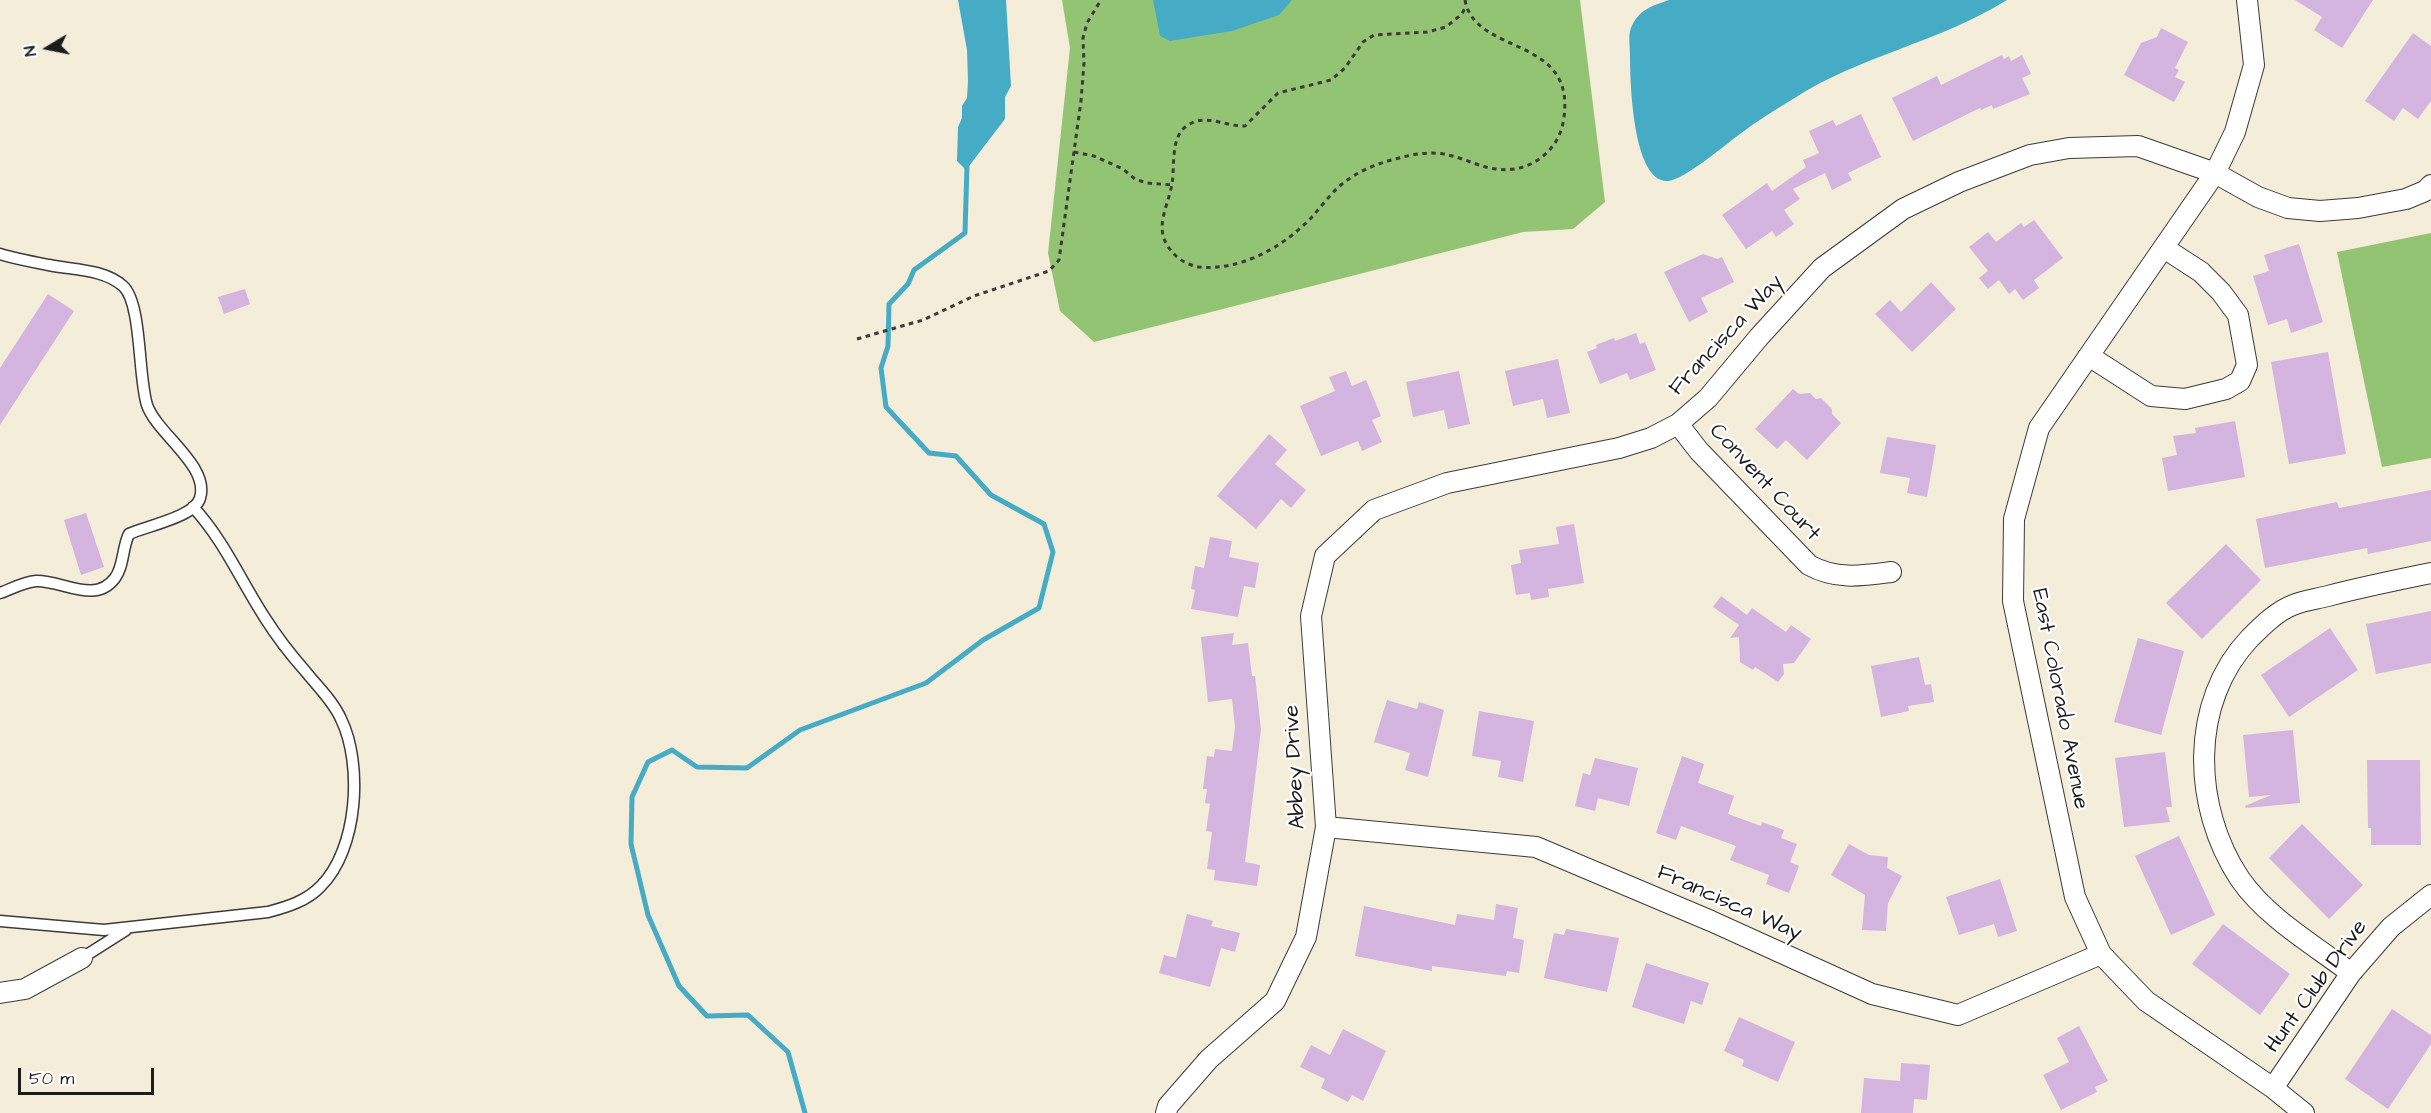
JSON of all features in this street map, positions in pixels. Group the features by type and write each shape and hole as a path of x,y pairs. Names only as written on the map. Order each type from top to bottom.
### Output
{"street":[{"name":"East Colorado Avenue","path":"2247,0 2254,65 2235,132 2215,173 2039,428 2014,519 2013,602 2075,897 2101,954 2146,1001 2273,1088 2304,1113"},
{"name":"Francisca Way","path":"1311,616 1325,556 1374,510 1447,483 1619,448 1651,438 1678,424 1708,398 1759,337 1822,268 1903,209 1959,182 2030,155 2049,151 2138,146 2215,173 2258,197 2288,208 2320,211 2358,208 2406,199 2426,191 2431,185"},
{"path":"2089,356 2151,396 2185,399 2226,388 2240,381 2247,365 2238,315 2221,292 2201,272 2164,248"},
{"name":"Convent Court","path":"1678,424 1699,450 1809,565 1839,577 1891,572"},
{"path":"2351,973 2267,910 2241,880 2223,847 2210,809 2204,772 2206,733 2215,693 2234,656 2263,625 2292,605 2431,573"},
{"name":"Abbey Drive","path":"1166,1113 1168,1106 1209,1059 1275,1001 1306,937 1326,827 1311,616"},
{"name":"Francisca Way","path":"1326,827 1536,847 1711,921 1872,994 1958,1015 2101,954"},
{"name":"Hunt Club Drive","path":"2273,1088 2351,973 2391,927 2431,895"},
{"path":"0,993 25,988 82,958"}],"lane":[{"path":"0,254 97,273 114,280 129,293 134,304 139,364 147,406 154,421 180,449 198,476 200,498 190,512 129,534 117,576 102,589 81,591 36,581 0,592"},
{"path":"0,921 88,929 129,928 268,912 300,901 321,886 332,872 346,844 351,815 354,758 340,716 276,635 208,524 193,507"},
{"path":"82,958 129,928"}],"path":[{"path":"857,339 923,320 974,296 1049,271 1059,260 1081,101 1083,38 1087,23 1101,0"},
{"path":"1465,0 1475,20 1488,31 1540,56 1554,70 1562,86 1563,124 1556,142 1544,157 1531,165 1517,169 1497,170 1448,155 1426,153 1399,158 1366,168 1341,185 1309,220 1281,245 1250,259 1221,267 1197,267 1180,260 1167,247 1162,221 1172,185 1179,134 1188,125 1204,119 1232,127 1245,126 1278,93 1331,80 1345,68 1363,42 1374,35 1427,32 1446,27 1462,14 1466,6"},
{"path":"1074,152 1123,169 1135,179 1147,183 1172,185"}],"green space":[{"path":"1062,0 1580,0 1605,202 1573,229 1523,232 1094,342 1060,311 1048,253 1070,48"},
{"path":"2431,233 2431,458 2382,467 2337,252"}],"water":[{"path":"958,0 1006,0 1011,86 1005,97 1005,119 966,170 957,161 958,127 962,118 962,106 967,98 968,81 967,50"},
{"path":"1153,0 1292,0 1279,15 1232,31 1170,41 1160,36"},
{"path":"1669,0 2007,0 1955,27 1818,84 1759,120 1684,175 1668,181 1656,177 1647,165 1640,148 1633,105 1629,37 1634,22 1642,12"}],"building":[{"path":"2295,0 2373,0 2342,48 2314,30 2322,17"},
{"path":"2161,28 2188,42 2175,68 2179,70 2175,77 2185,82 2174,102 2124,75 2141,43 2157,37"},
{"path":"2413,33 2431,46 2431,101 2418,119 2403,108 2394,121 2365,101"},
{"path":"2002,55 2004,59 2009,56 2011,61 2022,55 2031,74 2022,78 2030,94 1993,109 1992,105 1981,110 1980,108 1913,141 1892,98 1937,76 1941,85"},
{"path":"1861,114 1881,157 1848,173 1852,180 1832,190 1825,173 1793,189 1800,199 1784,210 1794,224 1776,237 1772,231 1746,249 1722,215 1767,183 1772,191 1806,167 1803,160 1819,153 1809,131 1833,120 1836,126"},
{"path":"2034,220 2063,258 2034,280 2039,288 2023,300 2015,289 2009,294 1999,280 1988,289 1979,278 1988,271 1969,247 1988,232 1996,242 2021,223 2024,227"},
{"path":"2299,244 2323,322 2291,333 2287,319 2268,325 2253,276 2269,271 2264,255"},
{"path":"1703,254 1718,259 1722,257 1734,282 1701,298 1708,312 1689,322 1664,272"},
{"path":"1931,282 1956,309 1912,352 1875,314 1890,300 1901,312"},
{"path":"245,289 250,304 224,314 218,297"},
{"path":"48,294 74,311 0,425 0,368"},
{"path":"1636,333 1640,344 1645,342 1656,370 1630,380 1627,373 1600,384 1587,352 1597,348 1596,345 1614,338 1615,341"},
{"path":"2328,352 2346,454 2289,464 2271,362"},
{"path":"1558,359 1570,413 1547,418 1543,399 1513,406 1505,371"},
{"path":"1346,371 1352,386 1366,380 1381,416 1372,420 1382,442 1362,451 1358,441 1321,456 1300,406 1335,391 1329,377"},
{"path":"1459,371 1470,424 1448,429 1444,410 1413,417 1406,382"},
{"path":"1793,389 1799,394 1810,393 1816,399 1821,398 1841,423 1807,460 1786,440 1777,449 1755,429"},
{"path":"2235,421 2245,477 2168,491 2162,458 2177,455 2173,436 2196,433 2195,428"},
{"path":"1269,434 1287,450 1275,464 1306,490 1291,508 1281,499 1256,529 1217,496"},
{"path":"1887,437 1936,445 1927,497 1907,493 1910,478 1880,473"},
{"path":"2431,490 2431,541 2368,554 2367,548 2265,568 2256,519 2337,502 2339,508"},
{"path":"86,513 104,567 81,575 64,520"},
{"path":"1574,524 1584,583 1548,589 1549,597 1531,600 1530,593 1516,595 1511,565 1521,563 1519,550 1559,544 1556,527"},
{"path":"1210,537 1232,541 1229,557 1259,563 1255,588 1244,586 1238,617 1191,609 1195,590 1191,589 1195,566 1204,568"},
{"path":"2226,544 2261,580 2202,639 2166,603"},
{"path":"1721,596 1747,615 1752,608 1786,632 1791,625 1811,639 1794,663 1783,664 1784,674 1778,682 1755,667 1753,670 1740,662 1739,637 1730,638 1739,625 1713,607"},
{"path":"2431,611 2431,663 2376,674 2366,624"},
{"path":"2330,628 2358,670 2289,717 2261,675"},
{"path":"1234,633 1232,645 1248,643 1252,676 1255,676 1261,730 1245,862 1260,865 1257,886 1214,880 1215,870 1207,869 1212,832 1206,831 1210,804 1205,803 1207,789 1203,789 1207,756 1214,757 1215,749 1232,751 1235,727 1232,699 1208,702 1201,637"},
{"path":"2138,638 2184,651 2161,735 2114,722"},
{"path":"1919,657 1925,685 1931,684 1934,702 1908,706 1909,711 1881,717 1871,666"},
{"path":"1387,700 1417,709 1419,702 1444,710 1428,777 1405,770 1410,753 1374,742"},
{"path":"1479,711 1534,721 1523,782 1498,777 1501,761 1472,756"},
{"path":"2293,730 2300,803 2246,808 2245,806 2271,795 2249,797 2243,735"},
{"path":"2165,752 2172,807 2166,807 2170,822 2124,827 2115,758"},
{"path":"1682,756 1704,764 1698,783 1734,796 1728,814 1761,826 1762,822 1784,830 1781,838 1797,844 1790,862 1799,866 1789,893 1766,884 1769,875 1730,860 1736,846 1681,826 1676,840 1656,833"},
{"path":"1595,758 1638,768 1629,806 1598,798 1595,811 1575,806 1583,773 1590,775"},
{"path":"2367,760 2420,760 2421,845 2371,845 2371,828 2368,828"},
{"path":"2302,824 2363,885 2329,919 2269,858"},
{"path":"2179,836 2215,915 2171,935 2135,856"},
{"path":"1849,844 1869,855 1888,857 1887,868 1902,876 1888,903 1886,931 1862,930 1865,895 1831,875"},
{"path":"2000,879 2017,931 1998,937 1994,924 1959,935 1946,897"},
{"path":"1496,904 1518,908 1513,938 1524,940 1519,973 1507,971 1506,976 1432,966 1432,971 1355,956 1364,906 1455,925 1457,914 1494,920"},
{"path":"1187,914 1213,921 1211,926 1240,933 1235,952 1221,948 1210,987 1159,973 1164,955 1176,958"},
{"path":"2223,924 2290,974 2260,1015 2192,964"},
{"path":"1566,929 1619,938 1607,992 1544,978 1554,933 1564,935"},
{"path":"1646,963 1709,983 1702,1005 1691,1001 1684,1024 1632,1007"},
{"path":"2392,1009 2431,1035 2431,1044 2388,1109 2345,1079"},
{"path":"1739,1017 1795,1042 1778,1082 1742,1066 1744,1060 1724,1051"},
{"path":"2079,1026 2108,1081 2095,1087 2097,1092 2061,1110 2043,1075 2069,1062 2057,1038"},
{"path":"1343,1029 1386,1051 1363,1101 1352,1095 1348,1102 1321,1088 1325,1079 1300,1067 1311,1045 1330,1055"},
{"path":"1901,1063 1930,1065 1927,1100 1914,1099 1913,1113 1861,1113 1864,1078 1900,1081"}],"waterway":[{"path":"805,1113 788,1052 748,1015 707,1016 679,986 648,915 631,844 632,797 648,762 672,750 697,767 747,768 800,730 926,683 983,640 1039,608 1053,552 1044,524 991,495 956,456 929,453 886,407 881,368 888,346 889,304 908,284 914,270 965,233 967,165"}]}
